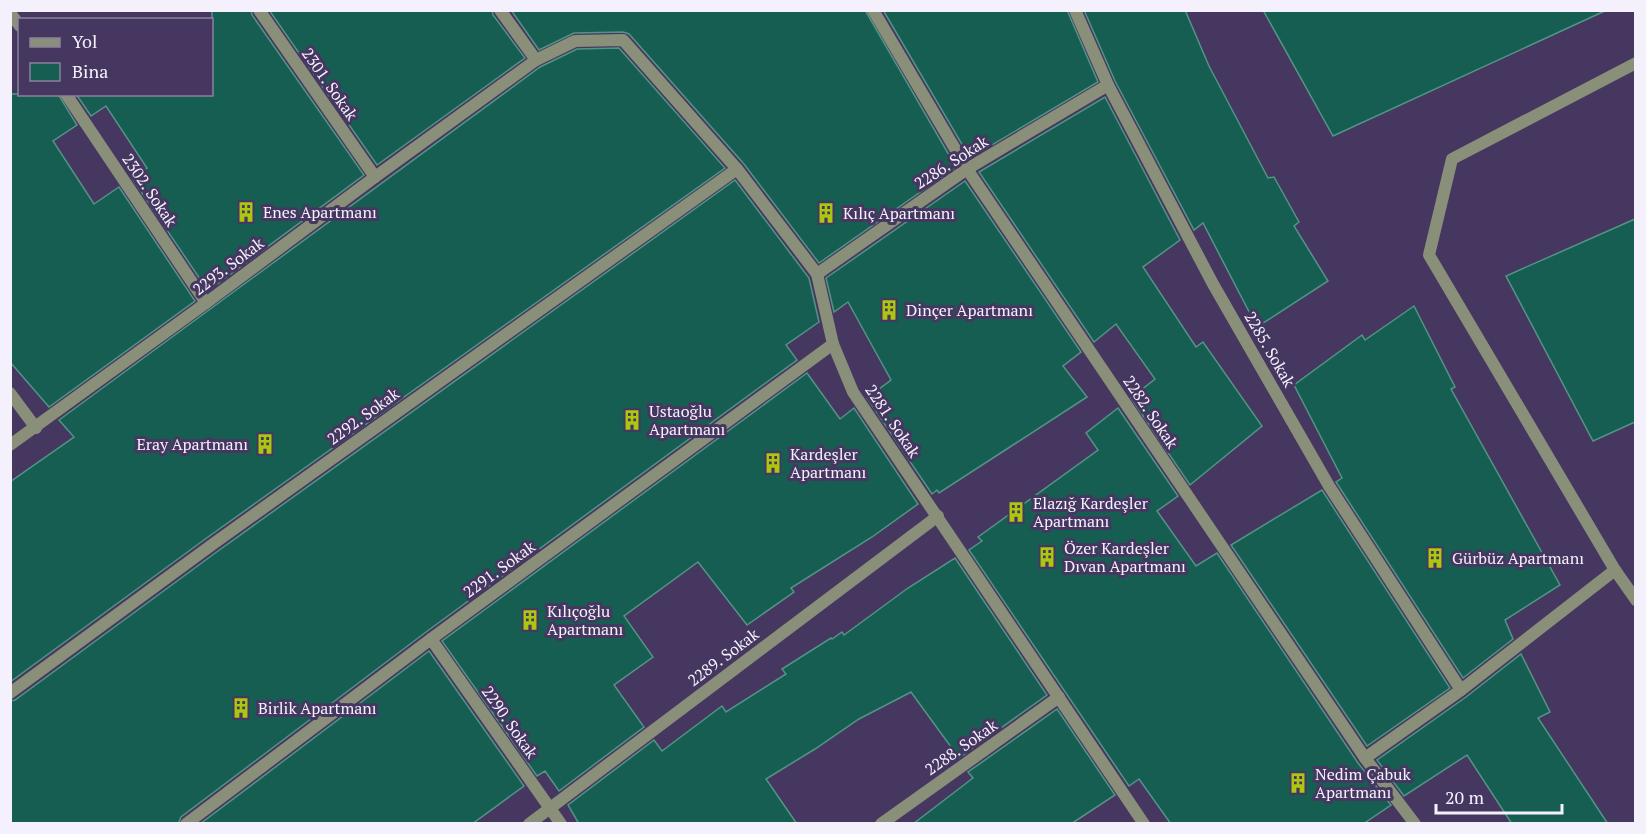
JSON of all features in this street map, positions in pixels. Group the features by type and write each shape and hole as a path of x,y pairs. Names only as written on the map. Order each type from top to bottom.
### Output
{"street":[{"name":"2301. Sokak","path":"259,10 375,177"},
{"path":"500,10 536,60"},
{"name":"2282. Sokak","path":"873,10 967,169 1365,758 1415,824"},
{"name":"2285. Sokak","path":"1075,10 1108,85 1214,284 1329,486 1461,690"},
{"name":"2293. Sokak","path":"10,445 536,60 575,41 622,40"},
{"name":"2281. Sokak","path":"622,40 737,169 817,274 833,344 853,392 1144,824"},
{"path":"1635,63 1452,159 1429,255 1635,600"},
{"name":"2286. Sokak","path":"817,274 967,169 1108,85"},
{"name":"2302. Sokak","path":"67,96 206,303"},
{"name":"2292. Sokak","path":"10,693 223,537 737,169"},
{"name":"2291. Sokak","path":"186,824 431,639 833,344"},
{"path":"10,393 36,428"},
{"name":"2289. Sokak","path":"528,824 938,516"},
{"path":"1365,758 1461,690 1615,570"},
{"name":"2290. Sokak","path":"431,639 561,824"},
{"name":"2288. Sokak","path":"881,824 1059,697"}],"building":[{"path":"212,10 251,10 252,15 364,175 208,291 132,178 147,168 106,106 91,116 77,96 213,96"},
{"path":"269,10 492,10 493,15 525,58 377,165"},
{"path":"511,10 865,10 956,167 819,263 744,164 629,34 623,32 574,33 539,50"},
{"path":"883,10 1067,10 1098,82 970,158"},
{"path":"1084,10 1185,10 1209,66 1268,178 1274,177 1299,222 1294,226 1328,281 1257,327 1203,223 1194,230 1115,81"},
{"path":"1263,10 1607,10 1333,136"},
{"path":"619,48 725,168 208,537 10,682 10,482 74,437 59,420 540,67 577,49"},
{"path":"10,94 59,96 77,125 53,141 94,204 119,187 195,301 49,407 10,362"},
{"path":"1105,97 1180,240 1143,267 1196,347 1203,342 1262,426 1190,485 1131,398 1155,379 1116,324 1094,342 979,172"},
{"path":"735,180 809,278 819,322 786,345 797,360 426,632 181,817 178,824 10,824 10,701 15,700 218,551"},
{"path":"965,181 1081,352 1063,366 1087,397 939,493 937,490 932,494 867,398 891,380 848,302 834,312 826,278"},
{"path":"1635,219 1635,422 1593,441 1506,276"},
{"path":"1414,306 1455,387 1451,389 1560,585 1505,620 1513,639 1463,678 1336,482 1342,478 1294,385 1362,335 1365,340"},
{"path":"807,373 840,419 854,408 918,504 872,537 791,588 794,592 747,625 698,562 624,616 653,657 614,685 644,727 559,791 545,771 537,776 442,641"},
{"path":"1118,408 1178,496 1157,511 1196,566 1217,553 1358,763 1391,805 1363,824 1171,824 1139,779 1129,786 969,550 982,541 978,537 1098,450 1086,433"},
{"path":"1322,490 1450,688 1367,746 1231,545"},
{"path":"955,558 1047,695 959,758 911,692 859,719 766,779 797,824 579,824 568,805 654,740 662,751 722,706 726,712 786,674 782,669 831,638 842,632 844,635 908,588"},
{"path":"429,651 524,786 472,824 200,824"},
{"path":"1521,654 1550,712 1538,718 1608,824 1512,824 1467,755 1404,796 1377,760 1466,697"},
{"path":"1057,709 1115,795 1071,824 913,824 973,778 968,772"}],"place":[{"name":"Enes Apartmanı","path":"246,212"},
{"name":"Kılıç Apartmanı","path":"826,213"},
{"name":"Dinçer Apartmanı","path":"889,310"},
{"name":"Ustaoğlu Apartmanı","path":"632,420"},
{"name":"Eray Apartmanı","path":"265,444"},
{"name":"Kardeşler Apartmanı","path":"773,463"},
{"name":"Elazığ Kardeşler Apartmanı","path":"1016,512"},
{"name":"Özer Kardeşler Dıvan Apartmanı","path":"1047,557"},
{"name":"Gürbüz Apartmanı","path":"1435,558"},
{"name":"Kılıçoğlu Apartmanı","path":"530,620"},
{"name":"Birlik Apartmanı","path":"241,708"},
{"name":"Nedim Çabuk Apartmanı","path":"1298,783"}]}
